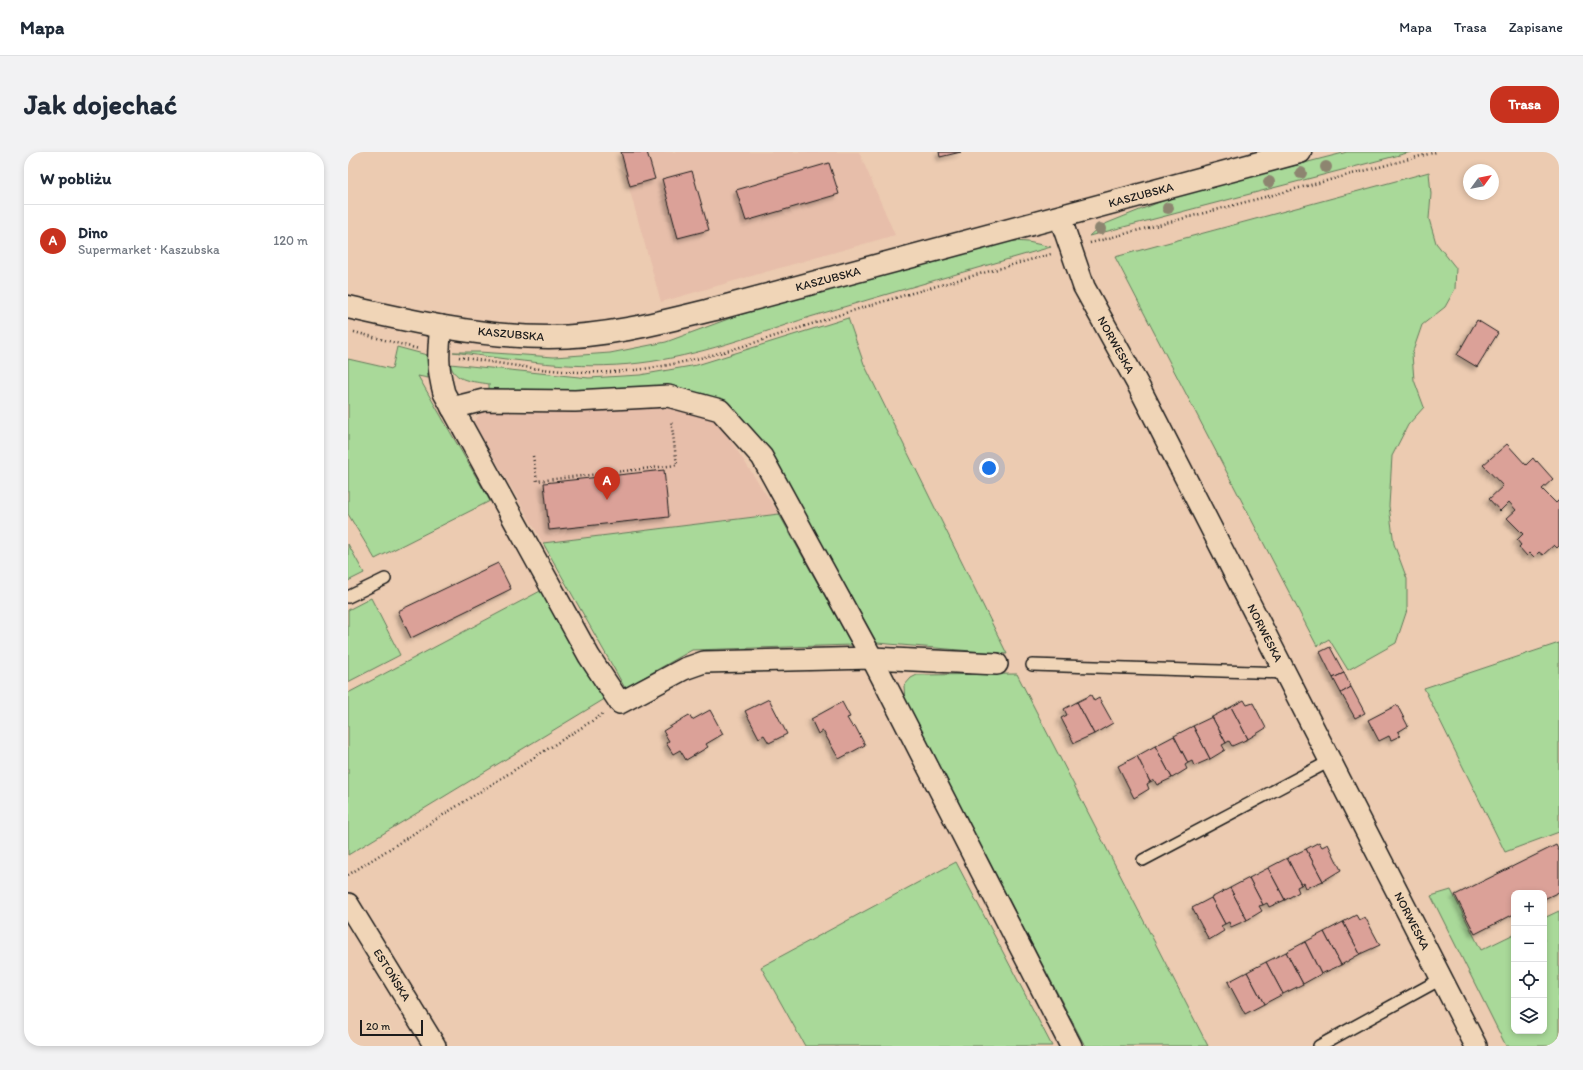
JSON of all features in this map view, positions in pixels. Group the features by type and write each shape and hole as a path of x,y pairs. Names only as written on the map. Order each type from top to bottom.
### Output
{"main road":[{"name":"KASZUBSKA","path":"348,307 441,326 510,335 550,337 592,334 628,329 723,307 1300,152"}],"street":[{"name":"NORWESKA","path":"1060,217 1084,287 1137,383 1476,1046"},
{"path":"441,326 438,353 439,375 444,393 589,656 620,703 684,669 704,662 872,658 997,664"},
{"path":"452,408 484,400 575,401 668,396 720,410 762,457 872,658 1071,1046"},
{"name":"ESTOŃSKA","path":"348,904 435,1046"}],"lane":[{"path":"348,597 385,579"},
{"path":"1032,665 1286,673"},
{"path":"1143,860 1330,761"},
{"path":"1319,1046 1441,979"}],"path":[{"path":"348,331 438,353 546,370 583,373 613,372 676,363 754,342 881,302 1071,248 1436,152"},
{"path":"533,456 537,481 678,465 671,420"},
{"path":"348,875 620,703"}],"shaded area":[{"path":"619,152 859,152 895,235 661,302"},
{"path":"687,399 711,411 779,514 543,543 474,423 484,407 515,413 585,411"}],"green space":[{"path":"1347,152 1411,152 1089,236 1100,226 1172,197"},
{"path":"1429,172 1431,194 1429,219 1436,243 1456,268 1455,289 1445,307 1422,325 1412,354 1414,380 1424,407 1408,425 1392,456 1389,506 1394,544 1407,579 1407,610 1396,643 1348,670 1329,639 1317,646 1115,257"},
{"path":"1015,241 1051,247 810,317 726,344 662,360 593,366 546,364 453,352 479,352 554,357 610,353 666,342 747,312 997,243"},
{"path":"848,318 864,364 1007,654 877,643 771,452 728,403 705,394 669,387 577,393 489,390 489,384 465,380 460,377 452,370 450,364 589,378 640,375 697,365"},
{"path":"397,347 427,355 428,378 418,376 490,501 375,559 348,514 348,359 392,369"},
{"path":"779,514 852,645 692,650 625,688 543,543"},
{"path":"348,544 364,573 348,581"},
{"path":"546,588 608,697 348,855 348,693"},
{"path":"371,598 400,655 348,682 348,610"},
{"path":"1559,643 1559,832 1505,852 1424,688"},
{"path":"1017,674 1208,1046 1085,1046 905,701 904,686 911,678 917,675"},
{"path":"956,862 1052,1046 805,1046 761,967"},
{"path":"1451,890 1481,950 1511,935 1511,1034 1547,1034 1547,917 1559,911 1559,1046 1506,1046 1431,896"}],"building":[{"path":"621,152 647,152 655,179 630,186"},
{"path":"939,152 961,152 940,157"},
{"path":"829,163 839,194 746,221 736,190"},
{"path":"692,171 709,230 678,238 662,179"},
{"path":"1477,320 1498,333 1477,367 1457,355"},
{"path":"1507,444 1526,465 1533,458 1553,479 1542,489 1556,503 1559,500 1559,546 1557,548 1554,545 1543,555 1539,552 1534,557 1530,553 1527,556 1519,547 1521,545 1517,540 1523,534 1507,518 1516,510 1509,502 1500,511 1489,499 1503,486 1483,465"},
{"path":"664,470 669,517 549,530 544,483"},
{"path":"498,563 511,589 411,638 398,611"},
{"path":"1330,647 1344,673 1333,678 1320,652"},
{"path":"1344,673 1351,687 1341,693 1333,678"},
{"path":"1351,687 1365,713 1355,718 1341,693"},
{"path":"1091,695 1094,701 1099,698 1113,723 1094,734 1077,702"},
{"path":"769,699 787,734 769,743 764,735 759,738 745,711"},
{"path":"1244,700 1247,705 1253,703 1266,728 1248,739 1231,707"},
{"path":"842,702 850,717 847,718 853,728 855,726 865,745 839,759 823,731 818,734 811,719"},
{"path":"1077,702 1094,734 1074,743 1061,718 1067,715 1064,709"},
{"path":"1397,705 1408,726 1398,732 1400,736 1391,740 1389,736 1379,741 1368,720"},
{"path":"1231,707 1248,739 1232,746 1229,741 1226,743 1212,717"},
{"path":"710,710 723,734 706,744 708,747 686,760 680,750 673,754 666,743 669,741 663,731 689,715 692,720"},
{"path":"1212,717 1226,743 1222,745 1225,750 1210,759 1193,726"},
{"path":"1193,726 1210,759 1194,766 1192,761 1188,763 1174,736"},
{"path":"1174,736 1188,763 1185,765 1187,769 1172,778 1155,746"},
{"path":"1155,746 1172,778 1157,785 1154,780 1150,782 1137,756"},
{"path":"1137,756 1150,782 1147,784 1149,789 1134,798 1118,766"},
{"path":"1319,842 1322,847 1328,844 1341,870 1323,881 1306,849"},
{"path":"1556,845 1559,851 1559,892 1547,898 1547,890 1511,890 1511,916 1475,934 1455,895"},
{"path":"1306,849 1323,881 1306,888 1304,883 1301,885 1287,858"},
{"path":"1287,858 1301,885 1297,887 1299,892 1285,900 1268,868"},
{"path":"1268,868 1285,900 1269,907 1267,903 1263,905 1249,878"},
{"path":"1249,878 1263,905 1259,906 1262,911 1247,920 1230,888"},
{"path":"1230,888 1247,920 1231,927 1229,922 1225,924 1211,898"},
{"path":"1211,898 1225,924 1221,926 1224,931 1209,940 1192,908"},
{"path":"1356,915 1359,920 1365,917 1380,945 1360,954 1343,922"},
{"path":"1343,922 1360,954 1341,965 1324,932"},
{"path":"1324,932 1341,965 1321,974 1305,942"},
{"path":"1305,942 1321,974 1303,984 1286,952"},
{"path":"1286,952 1303,984 1283,994 1266,962"},
{"path":"1266,962 1283,994 1264,1004 1247,972"},
{"path":"1247,972 1264,1004 1245,1014 1228,982"}],"place":[{"name":"Dino","path":"607,500"}]}
